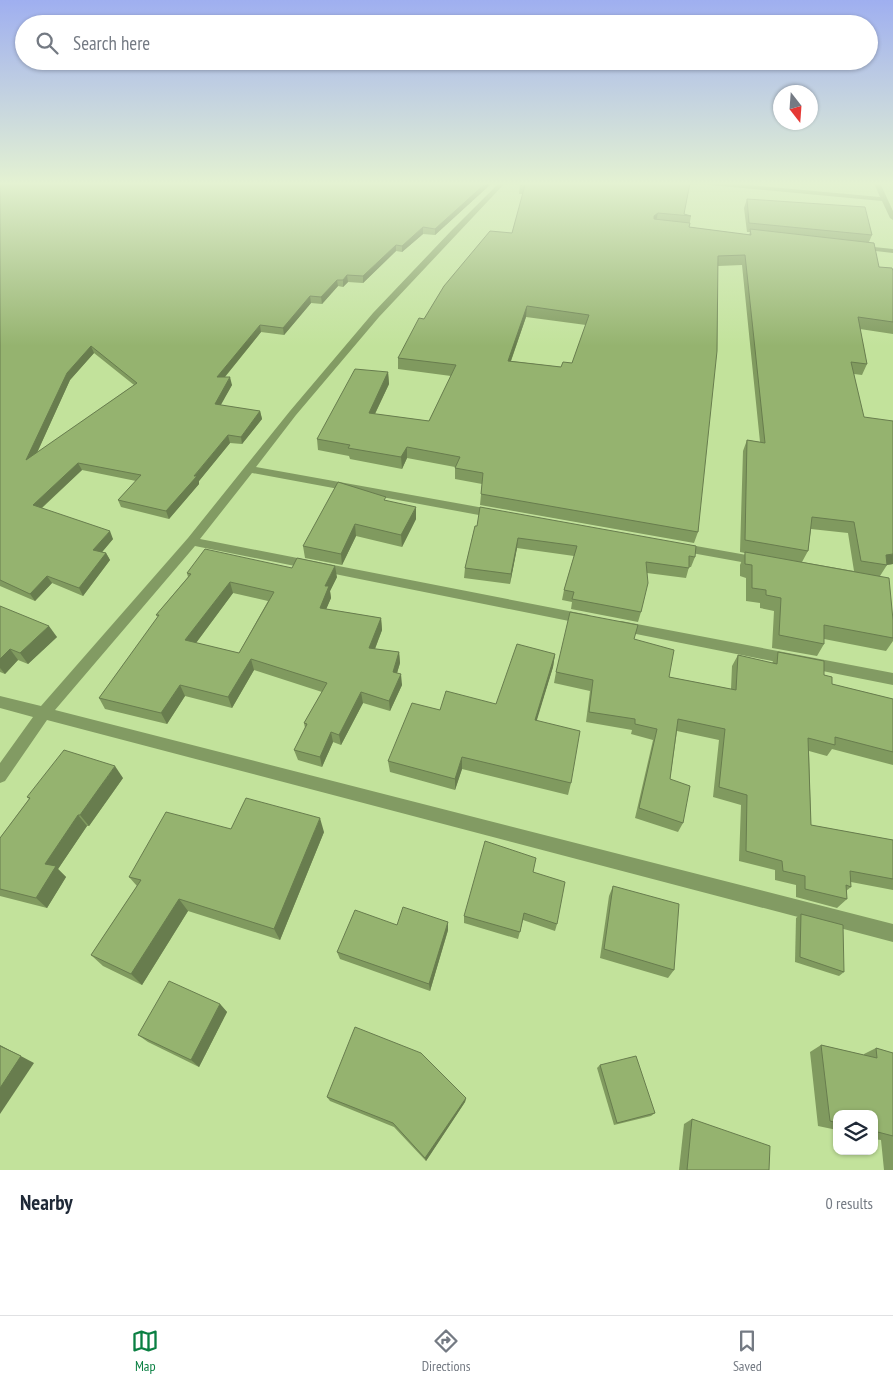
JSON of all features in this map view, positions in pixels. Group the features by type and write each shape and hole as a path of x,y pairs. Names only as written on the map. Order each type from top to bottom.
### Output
{"street":[{"path":"0,776 44,713 192,541 376,315 448,238"},
{"path":"854,247 893,251"},
{"path":"249,469 503,515"},
{"path":"192,541 593,621"},
{"path":"668,545 766,563"},
{"path":"612,625 893,679"},
{"path":"0,702 893,933"}],"building":[{"path":"0,238 411,238 402,246 396,245 363,276 347,275 343,280 337,280 321,297 310,296 283,328 260,325 217,377 230,377 215,404 260,411 241,437 228,435 194,476 197,476 166,511 118,500 141,475 78,463 33,505 110,531 93,550 106,553 79,588 47,576 30,594 0,580","holes":["91,346 137,383 26,460 67,373"]},
{"path":"484,238 826,238 874,243 879,267 892,268 893,271 893,322 858,317 867,364 851,362 864,417 893,421 893,554 886,555 887,565 861,561 854,522 812,517 808,551 745,540 747,440 765,443 745,255 718,256 717,351 698,532 481,494 483,473 455,468 460,457 407,447 401,457 348,448 350,445 317,439 355,369 388,372 369,413 429,421 456,365 398,358 419,318 424,319 444,286","holes":["527,306 589,315 572,363 563,362 561,367 508,361"]},
{"path":"338,482 386,497 384,500 416,507 401,535 355,524 341,554 303,546"},
{"path":"480,507 696,546 695,557 689,556 689,568 646,562 648,583 641,612 572,599 574,592 564,590 577,546 518,538 511,574 465,568 475,526 477,526"},
{"path":"205,549 292,568 297,558 335,566 325,586 329,586 320,608 381,618 369,648 399,652 393,672 401,674 389,701 361,692 339,735 331,732 320,757 294,750 307,724 304,723 327,683 251,659 228,697 180,685 161,713 99,698 159,615 156,615 191,574 187,573","holes":["230,582 274,592 239,653 185,640"]},
{"path":"745,552 889,578 893,638 824,625 824,644 779,635 781,598 766,595 766,590 752,588 752,565 745,564"},
{"path":"0,606 49,626 20,653 10,649 0,659"},
{"path":"570,612 638,625 634,639 674,650 669,677 736,690 738,655 777,664 778,652 824,661 824,675 832,677 832,684 893,699 893,752 835,737 835,745 808,738 811,825 893,840 893,879 850,871 851,887 846,885 847,899 805,889 805,876 783,871 782,861 746,851 747,795 719,787 725,729 678,719 670,779 690,786 683,823 639,808 657,729 635,724 635,719 589,712 593,680 556,672"},
{"path":"517,644 555,654 535,720 580,731 571,783 462,757 455,779 388,761 412,703 440,710 446,691 496,704"},
{"path":"64,750 115,766 80,815 78,815 45,864 56,866 36,898 0,889 0,838 30,798 27,797"},
{"path":"246,798 320,818 274,929 179,899 131,974 91,955 141,880 129,877 166,812 231,829"},
{"path":"485,841 536,858 533,872 565,882 557,924 524,913 520,932 464,916"},
{"path":"613,886 679,904 674,970 604,949"},
{"path":"403,907 448,922 429,984 337,952 355,910 397,925"},
{"path":"801,914 843,925 844,972 800,957"},
{"path":"169,981 220,1004 191,1060 138,1035"},
{"path":"355,1027 421,1053 466,1098 425,1158 393,1123 327,1097"},
{"path":"821,1045 877,1058 876,1048 893,1053 893,1136 878,1132 878,1110 833,1110 833,1122 830,1121"},
{"path":"0,1046 21,1056 0,1088"},
{"path":"636,1056 655,1113 617,1123 600,1065"},
{"path":"692,1119 770,1146 769,1170 687,1170"}]}
